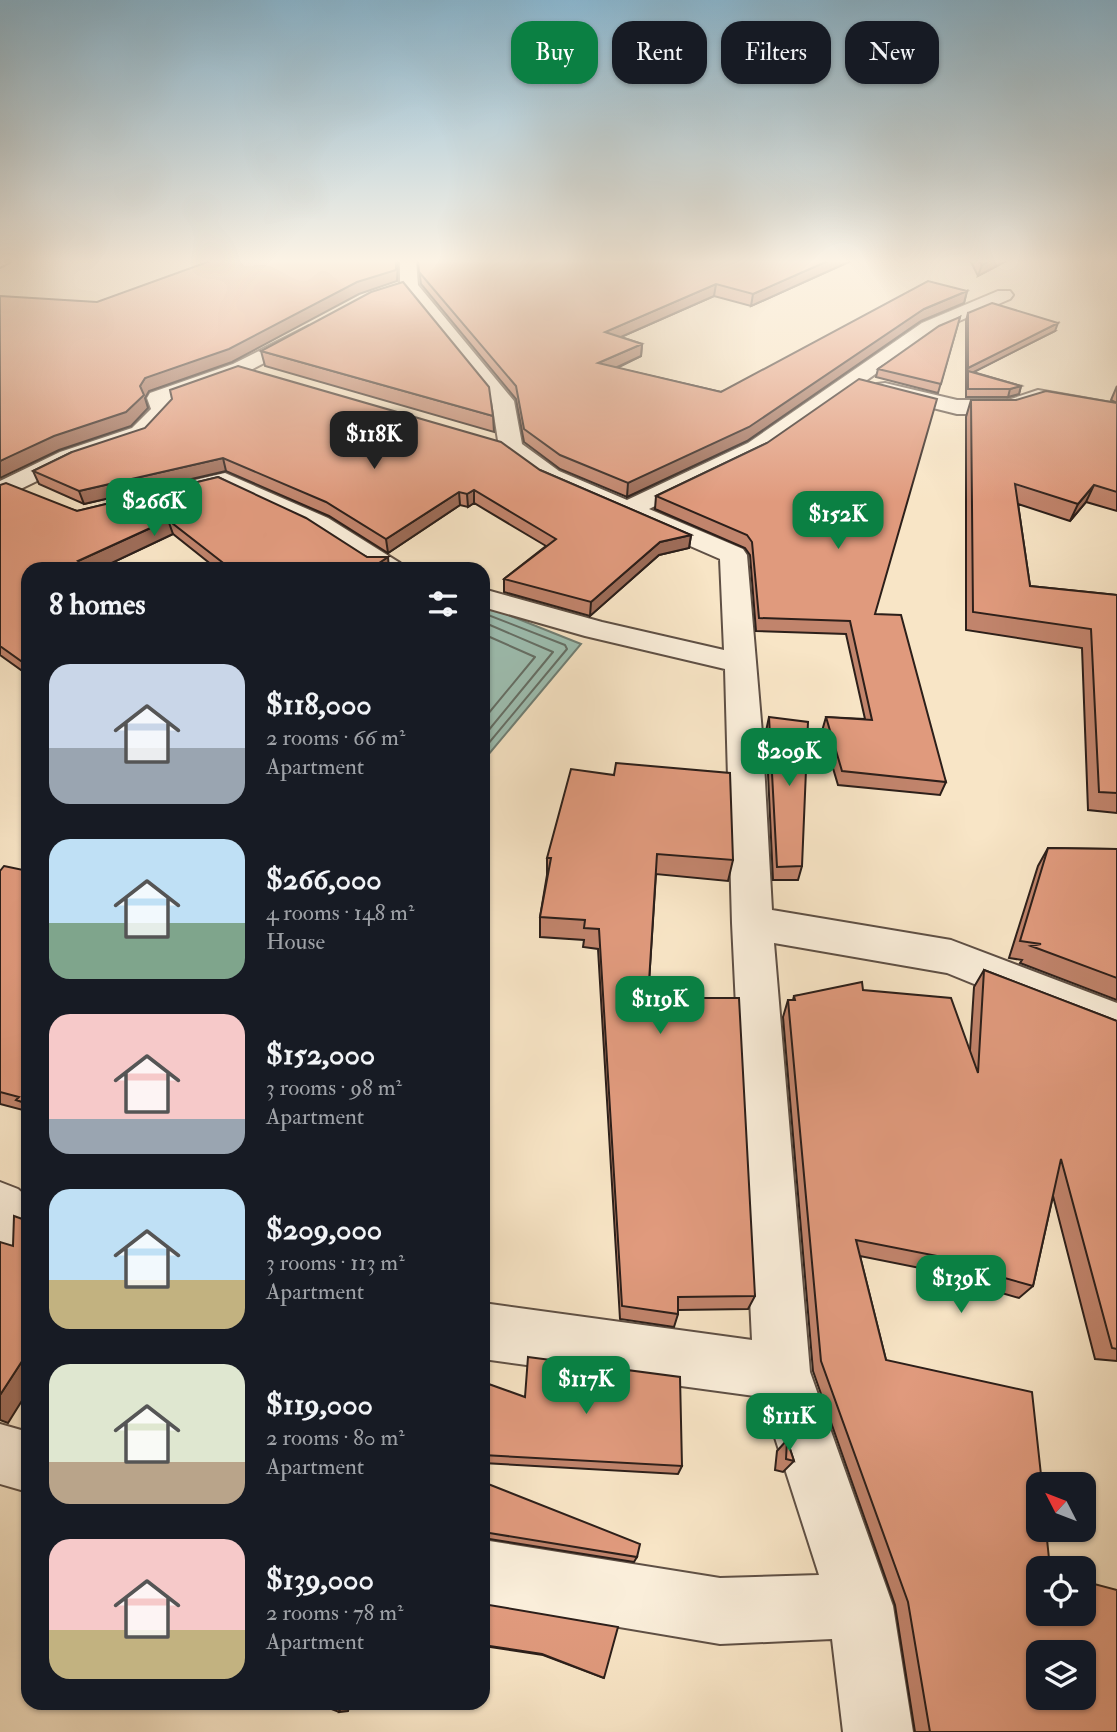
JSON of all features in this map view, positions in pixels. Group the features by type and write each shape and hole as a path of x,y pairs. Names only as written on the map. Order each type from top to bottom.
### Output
{"street":[{"path":"16,491 68,457 140,433 163,410 158,398 240,368 291,341"},
{"path":"453,341 503,401 498,443 550,476 733,555 746,745 752,923 782,1372 861,1606 878,1732"},
{"path":"629,509 756,447 909,341"},
{"path":"240,368 266,375"},
{"path":"852,380 957,407 1010,407 1038,397 1117,411"},
{"path":"147,499 225,480 319,524 379,562"},
{"path":"490,599 596,630 740,663"},
{"path":"752,923 951,957 1117,1023"},
{"path":"1033,989 1117,992"},
{"path":"0,1208 21,1226"},
{"path":"490,1332 782,1372"},
{"path":"0,1454 21,1460"},
{"path":"490,1573 720,1611 861,1606"}],"water":[{"path":"490,608 581,644 490,753"}],"building":[{"path":"0,341 245,341 229,349 145,378 140,386 144,395 126,412 54,436 0,461"},
{"path":"280,341 451,341 489,387 493,416 261,351"},
{"path":"478,341 632,341 642,344 598,363 721,392 816,341 877,341 749,427 628,483 560,455 524,429 516,386"},
{"path":"918,341 953,341 941,384 878,369"},
{"path":"968,341 1022,341 968,368"},
{"path":"238,366 501,442 540,470 691,535 660,542 591,602 504,579 556,539 474,490 467,494 459,492 386,539 326,502 223,458 79,491 33,471 72,452 145,428 172,399 170,390"},
{"path":"968,371 1021,386 1010,389 968,389"},
{"path":"859,379 937,399 875,614 901,615 946,782 842,771 826,717 872,720 850,621 759,618 752,542 747,535 656,496 767,443"},
{"path":"1046,391 1117,403 1117,492 1094,485 1078,504 1015,484 1030,586 1117,595 1117,793 1099,792 1091,629 973,612 971,400 1016,400"},
{"path":"218,477 306,518 367,557 388,557 380,562 222,562 168,520 80,562 21,562 21,661 0,646 0,485 6,483 77,511"},
{"path":"769,717 808,722 802,866 777,867"},
{"path":"616,763 730,773 733,860 657,854 648,998 739,998 755,1296 678,1297 678,1314 622,1306 599,929 584,928 585,920 540,917 551,858 547,858 571,769 614,775"},
{"path":"1048,848 1117,849 1117,978 1031,946 1041,944 1020,941"},
{"path":"4,866 21,870 21,1102 16,1100 19,1097 0,1092 0,871"},
{"path":"984,970 1117,1021 1117,1349 1112,1348 1061,1159 1033,1286 987,1273 988,1266 856,1240 886,1360 1032,1392 1041,1472 1026,1472 1026,1542 1047,1542 1049,1556 1026,1556 1026,1626 1096,1626 1096,1584 1117,1590 1117,1732 930,1732 908,1602 821,1361 788,1000 795,1000 794,996 862,982 863,990 951,998 978,1073"},
{"path":"14,1216 21,1218 21,1363 0,1395 0,1242 13,1246"},
{"path":"528,1357 680,1377 682,1466 490,1455 490,1384 525,1397"},
{"path":"787,1440 794,1461 786,1459"},
{"path":"490,1485 640,1544 637,1557 490,1533"},
{"path":"490,1605 618,1627 604,1678 542,1654 490,1646"}]}
